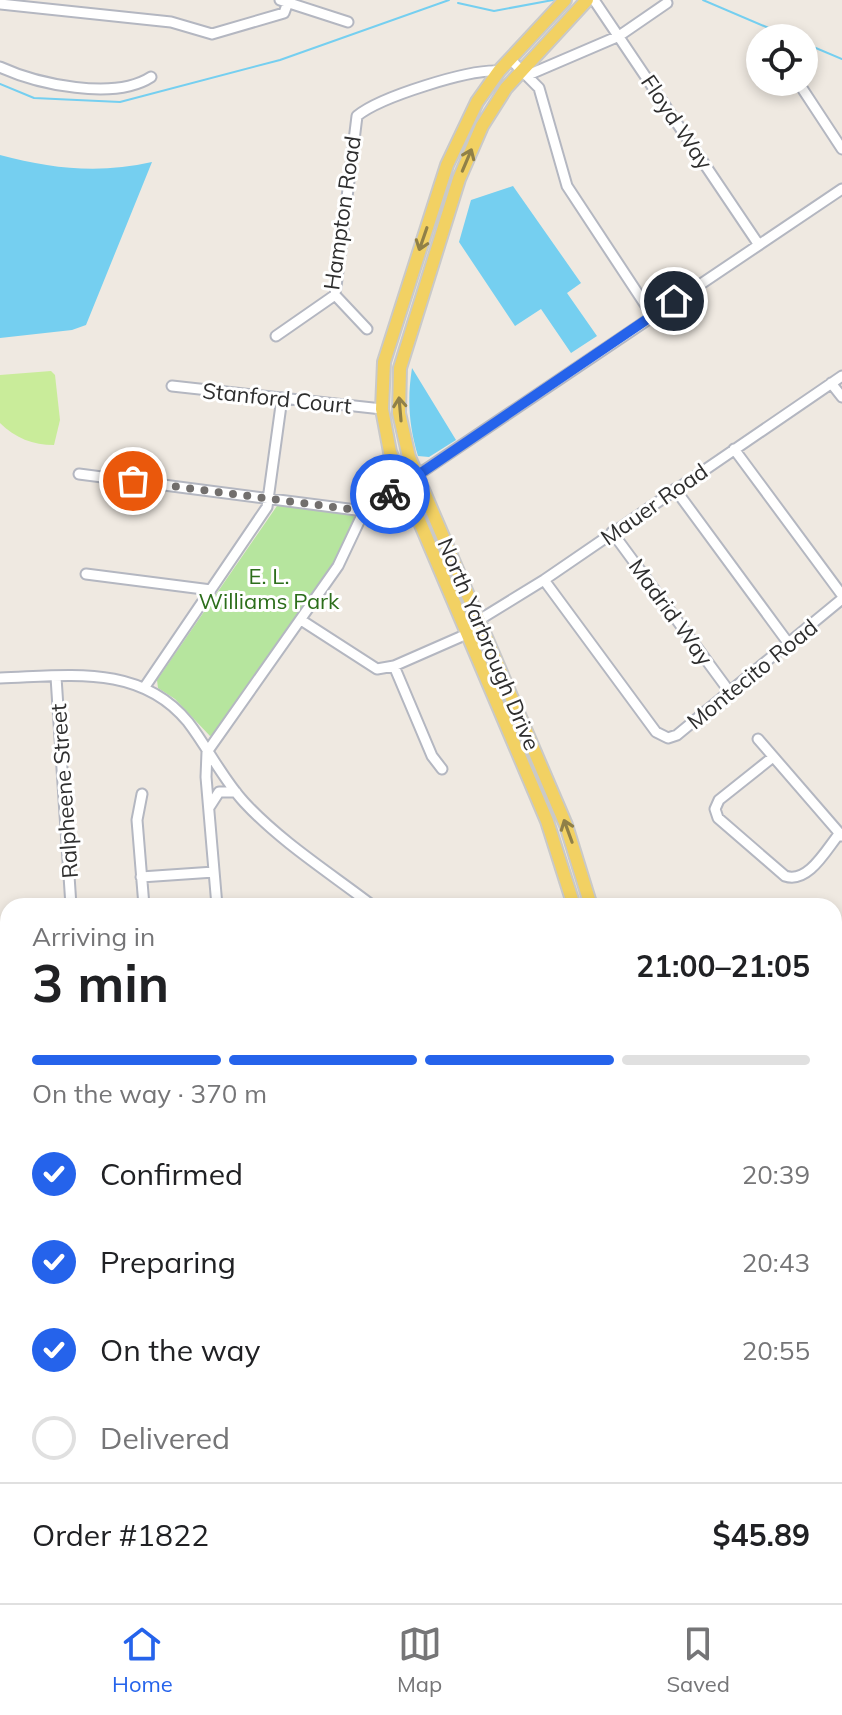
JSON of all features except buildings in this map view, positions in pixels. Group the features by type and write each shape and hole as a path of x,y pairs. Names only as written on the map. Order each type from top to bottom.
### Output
{"main road":[{"name":"North Yarbrough Drive","path":"587,0 494,106 470,151 404,346 399,413 417,476 566,825 589,898"},
{"name":"North Yarbrough Drive","path":"562,3 499,71 467,121 439,186 388,346 382,377 382,409 390,452 547,821 572,898"},
{"path":"569,886 584,882"}],"street":[{"name":"Floyd Way","path":"594,0 759,245"},
{"path":"0,4 158,20 212,34 284,13 284,1 348,22"},
{"path":"524,72 619,36 667,3"},
{"path":"510,59 539,88 567,186 652,315"},
{"path":"0,67 35,82 94,87 142,83 151,77"},
{"name":"Hampton Road","path":"276,336 335,295 357,116 443,80 482,70 499,71"},
{"path":"807,96 842,149"},
{"path":"216,898 205,763 207,752 352,542 364,511 842,189"},
{"path":"335,295 367,329"},
{"name":"Mauer Road","path":"467,634 479,620 544,580 842,376"},
{"path":"831,383 842,397"},
{"name":"Stanford Court","path":"172,386 382,409"},
{"path":"144,688 271,498 282,398"},
{"path":"734,449 842,597"},
{"path":"79,474 364,511"},
{"path":"675,489 789,644"},
{"name":"Madrid Way","path":"612,532 729,691"},
{"path":"86,574 211,590"},
{"name":"Montecito Road","path":"544,580 660,735 677,735 842,597"},
{"path":"301,620 371,667 394,666 467,634"},
{"path":"394,666 432,756 442,769"},
{"path":"0,678 97,675 125,680 144,688 175,708 236,792 272,828 363,898"},
{"name":"Ralpheene Street","path":"56,677 70,898"},
{"path":"758,739 840,835 804,875 793,878 785,876 718,818 715,809 719,800 773,757"},
{"path":"209,809 217,793 236,792"},
{"path":"142,794 137,820 143,898"},
{"path":"141,877 214,872"}],"green space":[{"path":"51,371 55,375 60,420 54,445 25,440 0,423 0,375"},
{"name":"E. L. Williams Park","path":"279,503 352,512 355,519 311,602 218,733 210,736 175,699 158,688 157,680"}],"water":[{"path":"0,155 38,164 95,169 152,162 86,325 72,330 0,338"},
{"path":"513,186 581,283 567,293 597,336 571,353 541,309 515,326 459,242 471,200"},
{"path":"412,368 456,440 429,457 418,456 413,434 409,402"}],"waterway":[{"path":"0,84 34,98 120,102 280,60 449,0"},
{"path":"458,3 494,11 553,0"},
{"path":"703,0 759,24"},
{"path":"818,49 842,59"}],"way so far":[{"path":"133,481 364,511 390,494"}],"route":[{"path":"390,494 674,301"}]}
